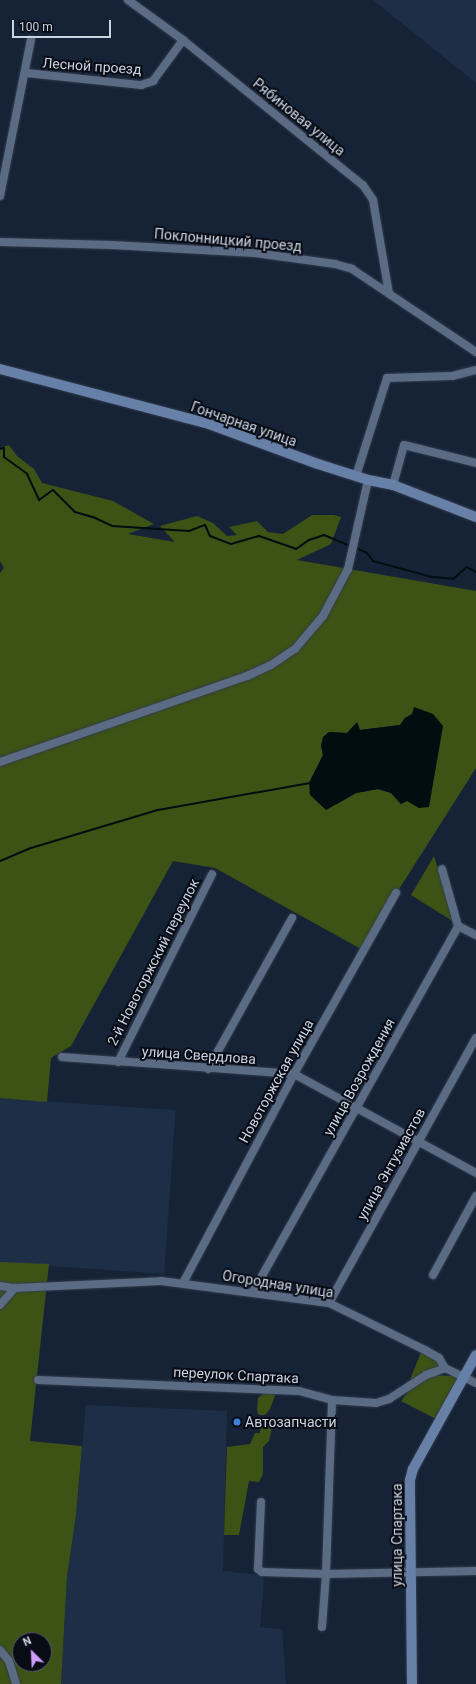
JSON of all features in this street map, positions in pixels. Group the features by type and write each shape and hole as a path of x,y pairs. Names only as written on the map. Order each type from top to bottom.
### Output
{"street":[{"name":"Рябиновая улица","path":"128,0 183,40 363,185 373,200 389,294"},
{"path":"0,196 3,164 26,73 32,40"},
{"name":"Лесной проезд","path":"26,73 141,85 153,81 183,40"},
{"name":"Поклонницкий проезд","path":"0,242 112,245 255,253 335,264 352,269 476,352"},
{"name":"Гончарная улица","path":"0,369 209,424 368,480 393,485 476,517"},
{"path":"356,476 387,378 452,376 476,370"},
{"path":"393,485 404,445 476,463"},
{"path":"0,762 271,665 295,649 323,616 348,569 355,547 368,480"},
{"path":"442,869 458,926 476,935"},
{"name":"2-й Новоторжский переулок","path":"118,1062 212,874"},
{"name":"Новоторжская улица","path":"183,1283 294,1074 396,893"},
{"path":"208,1069 292,918"},
{"name":"улица Возрождения","path":"253,1292 458,926"},
{"name":"улица Энтузиастов","path":"329,1303 476,1038"},
{"name":"улица Свердлова","path":"62,1057 208,1069 294,1074 476,1173"},
{"path":"432,1275 476,1196"},
{"name":"Огородная улица","path":"0,1286 15,1288 161,1281 329,1303 425,1350 439,1358 445,1368 476,1383"},
{"path":"0,1305 15,1288"},
{"name":"улица Спартака","path":"412,1684 409,1492 412,1473 476,1355"},
{"name":"переулок Спартака","path":"38,1380 102,1381 298,1391 332,1400 376,1403 389,1399 426,1374 445,1368"},
{"path":"322,1627 326,1574 332,1400"},
{"path":"261,1502 258,1570 262,1572 410,1574 476,1571"},
{"path":"0,1650 9,1661 16,1684"}],"shaded area":[{"path":"373,0 476,0 476,83"},
{"path":"414,707 433,714 443,726 429,807 419,808 407,801 401,804 391,793 378,789 356,793 326,810 310,795 309,783 323,755 321,745 323,737 329,732 347,733 357,722 360,730 400,725 405,718 412,714"},
{"path":"0,1098 176,1110 164,1274 0,1262"},
{"path":"86,1405 227,1411 223,1571 262,1575 264,1582 260,1627 282,1629 286,1684 61,1684 67,1577 76,1515"}],"green space":[{"path":"9,445 17,456 34,469 42,483 113,501 154,524 128,534 175,542 160,526 197,516 213,523 227,536 237,535 229,527 257,521 268,532 283,534 312,515 334,515 341,517 331,544 297,560 476,591 476,768 361,949 215,868 173,861 71,1046 51,1058 47,1102 0,1098 0,573 4,568 0,561 0,448","holes":["412,714 419,808 407,800 401,804 391,793 378,789 356,793 337,804 309,783 323,755 321,745 329,732 347,733 357,723 360,730 400,725 405,718"]},
{"path":"434,856 454,922 411,895"},
{"path":"0,1262 49,1264 30,1441 82,1446 76,1515 67,1577 61,1684 0,1684"},
{"path":"421,1352 439,1360 440,1367 410,1380"},
{"path":"433,1375 453,1376 459,1382 436,1419 401,1401 412,1387"},
{"path":"264,1393 276,1393 270,1409 265,1415 259,1415 257,1411 258,1398"},
{"path":"260,1423 273,1423 269,1441 263,1447 263,1474 259,1482 249,1481 239,1535 224,1535 227,1447 250,1444 255,1433 260,1433"}],"waterway":[{"path":"0,449 4,448 4,457 27,474 39,500 53,490 75,512 93,517 112,526 189,531 205,525 210,536 231,544 259,536 296,549 309,540 324,535 350,546"},
{"path":"354,547 367,553 373,561 432,577 453,579 467,567 476,572"},
{"path":"0,861 31,848 158,810 309,783"}],"place":[{"name":"Автозапчасти","path":"237,1422"}]}
